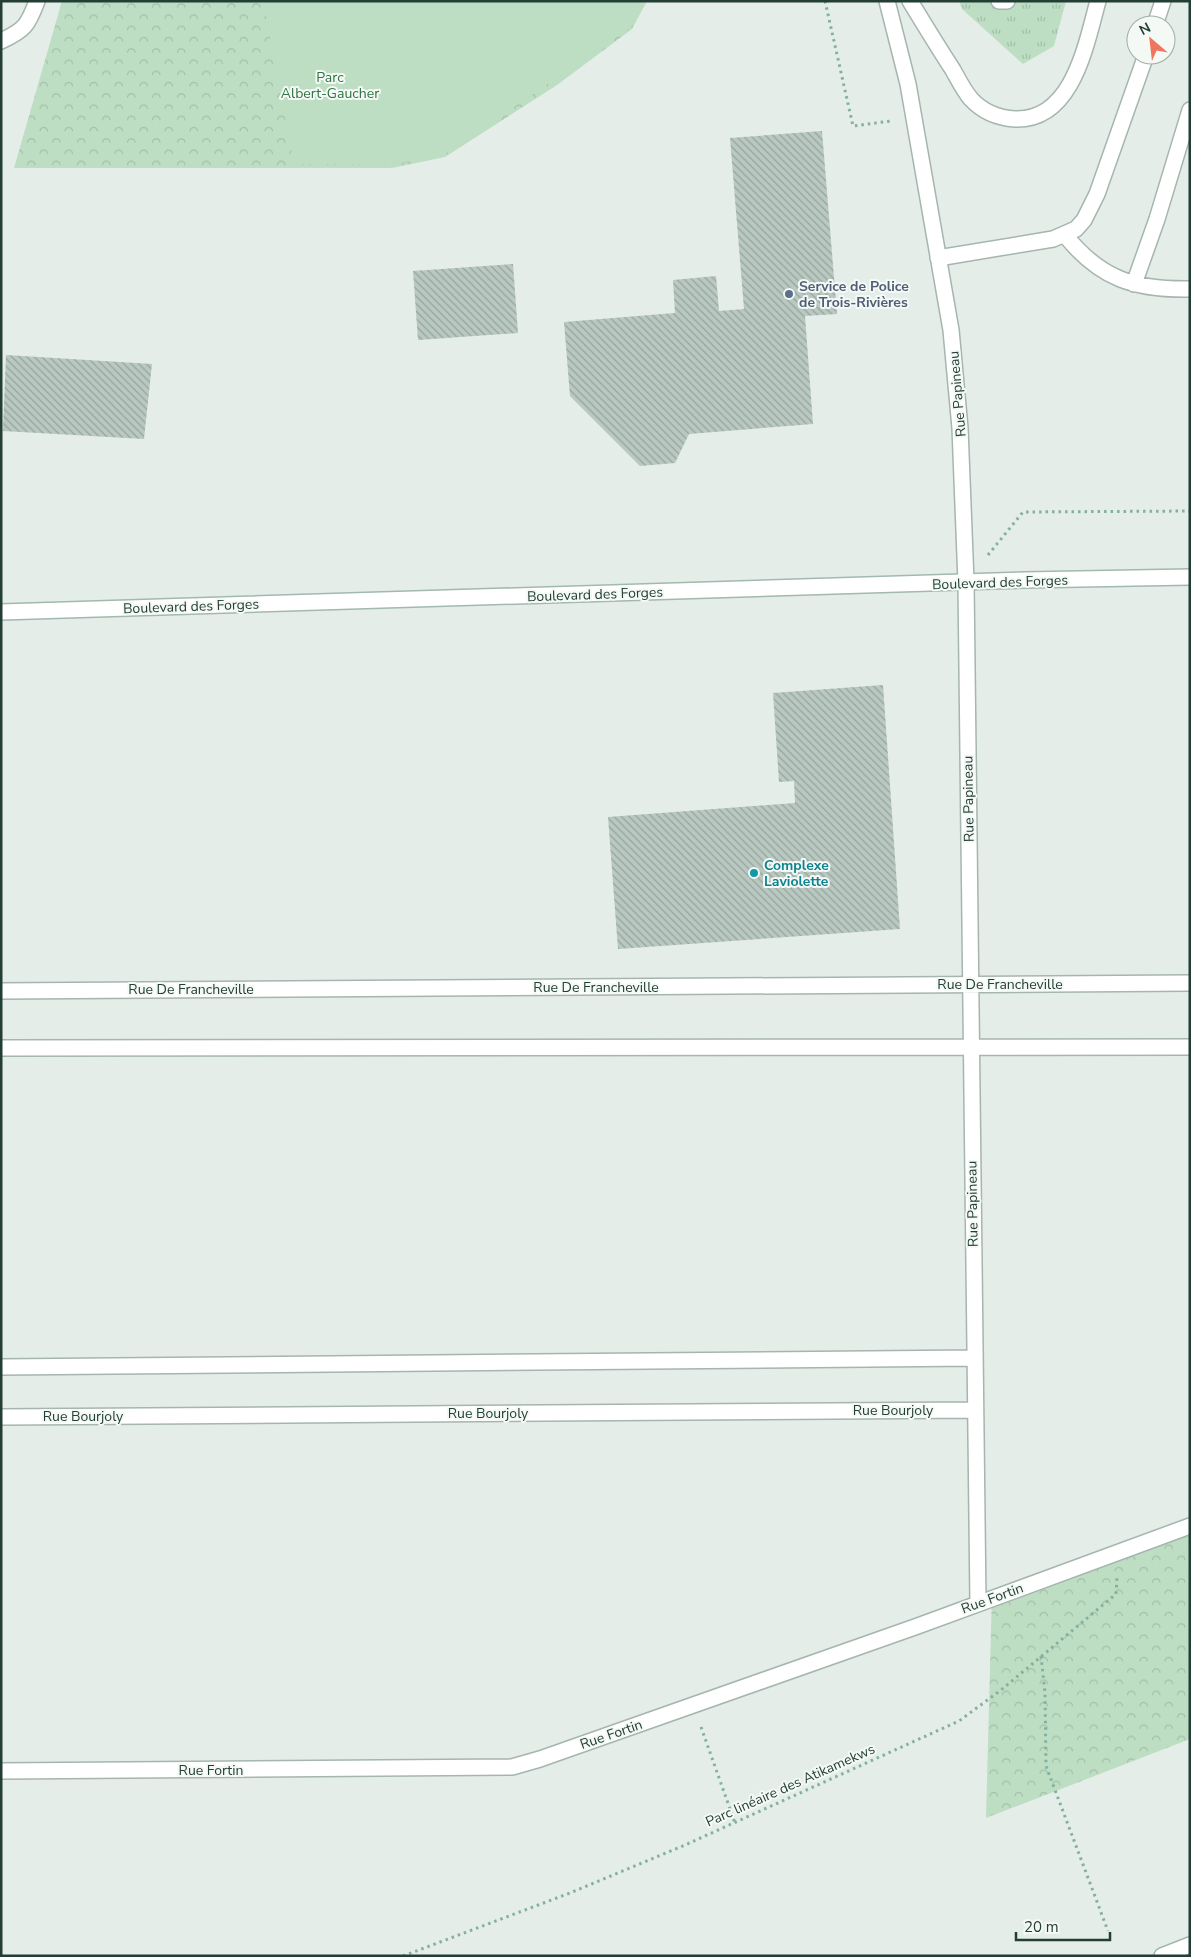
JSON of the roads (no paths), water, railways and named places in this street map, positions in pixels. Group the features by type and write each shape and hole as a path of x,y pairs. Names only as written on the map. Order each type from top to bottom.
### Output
{"street":[{"path":"1,41 16,34 28,25 37,1"},
{"name":"Rue Papineau","path":"888,1 914,118 951,330 960,428 966,582 978,1604"},
{"path":"910,1 970,98 985,111 1003,118 1023,119 1042,114 1058,102 1070,87 1098,1"},
{"path":"998,1 1007,1"},
{"path":"1158,15 1162,1"},
{"path":"938,258 1065,235 1076,229 1091,209 1142,65"},
{"path":"1134,284 1153,232 1190,110"},
{"path":"1065,235 1088,262 1115,277 1134,284 1156,288 1190,289"},
{"name":"Boulevard des Forges","path":"1,612 966,582 1190,577"},
{"name":"Rue De Francheville","path":"1,991 1190,983"},
{"path":"1,1048 1190,1047"},
{"path":"1,1366 974,1358"},
{"name":"Rue Bourjoly","path":"1,1417 975,1410"},
{"name":"Rue Fortin","path":"1,1771 512,1767 694,1705 1190,1526"},
{"path":"1166,1955 1190,1945"}],"place":[{"name":"Service de Police de Trois-Rivières","path":"789,294"},
{"name":"Complexe Laviolette","path":"754,873"}],"park label":[{"name":"Parc Albert-Gaucher","path":"330,86"}]}
